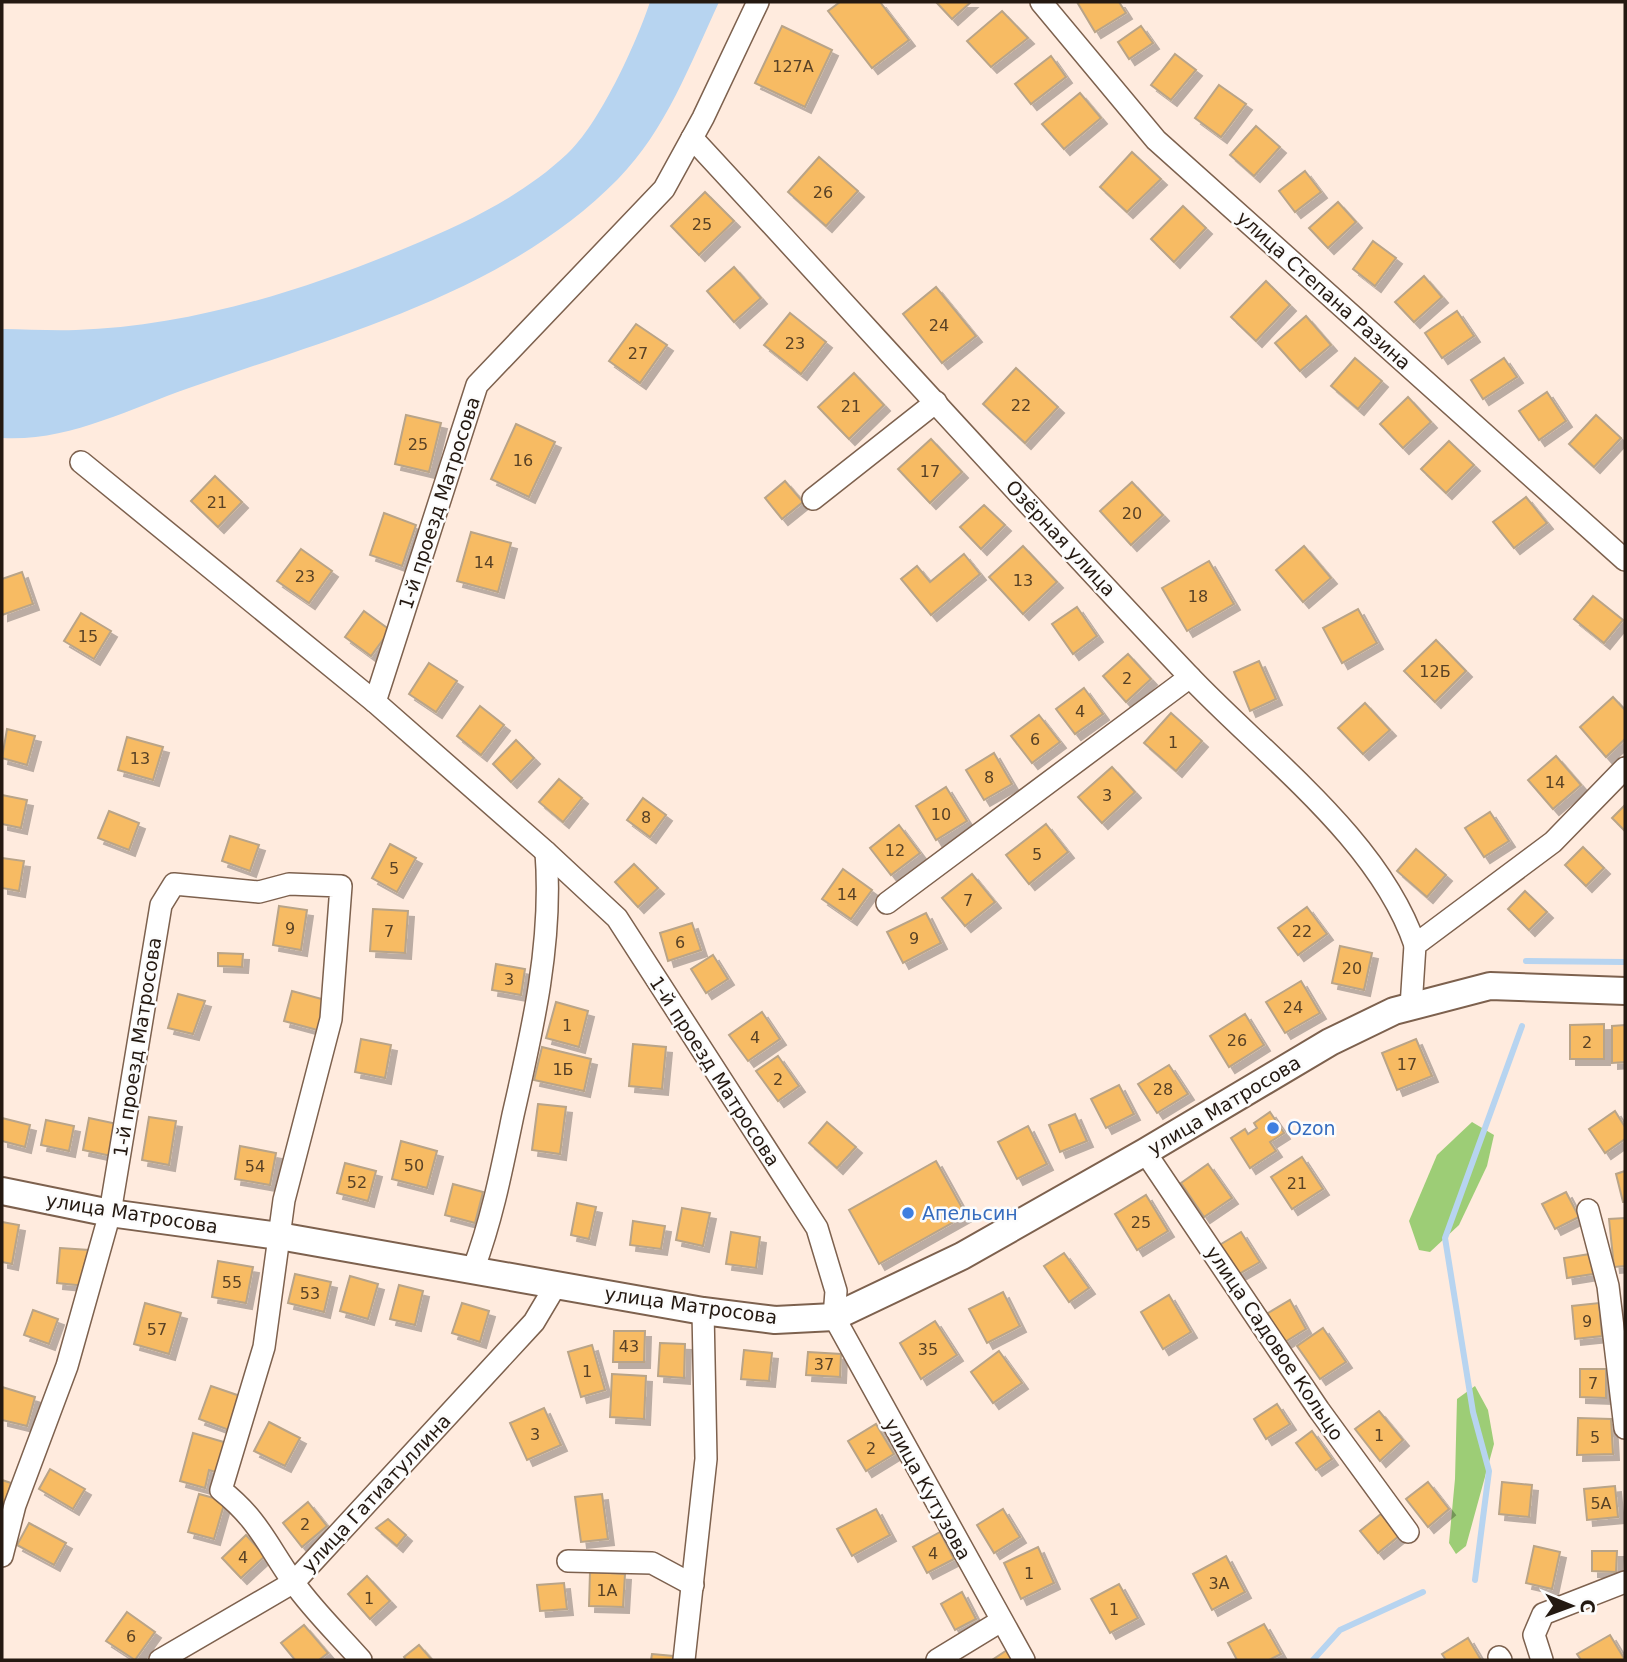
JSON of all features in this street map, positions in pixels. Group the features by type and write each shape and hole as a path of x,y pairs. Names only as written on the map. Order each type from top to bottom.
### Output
{"main road":[{"name":"улица Матросова","path":"2,1191 110,1213 279,1236 703,1311 775,1320 834,1317 962,1256 1145,1152 1330,1041 1402,1009 1490,986 1625,991"}],"street":[{"name":"1-й проезд Матросова","path":"758,2 692,138 664,189 477,385 374,702 546,852 617,918 817,1228 836,1291 834,1317"},
{"name":"улица Степана Разина","path":"1041,2 1156,140 1625,560"},
{"name":"Озёрная улица","path":"692,138 1190,677 1359,845 1390,887 1405,916 1415,945"},
{"path":"813,499 936,402"},
{"path":"81,462 374,702"},
{"path":"887,904 1190,677"},
{"path":"1402,1009 1415,945 1553,842 1625,768"},
{"path":"473,1270 487,1233 537,1010 550,895 546,852"},
{"name":"1-й проезд Матросова","path":"2,1556 15,1505 67,1366 110,1213 161,905 174,884 259,892 289,884 341,886 331,1019 284,1200 279,1236"},
{"name":"улица Садовое Кольцо","path":"1145,1152 1319,1410 1408,1532"},
{"path":"1587,1209 1608,1286 1625,1428"},
{"path":"279,1236 264,1347 221,1490 242,1506 272,1544 294,1583 361,1660"},
{"name":"улица Гатиатуллина","path":"160,1660 294,1583 534,1322 556,1285"},
{"path":"684,1660 706,1459 703,1311"},
{"name":"улица Кутузова","path":"834,1317 1024,1660"},
{"path":"568,1561 652,1563 693,1586"},
{"path":"1542,1660 1534,1635 1543,1614 1625,1582"},
{"path":"937,1660 1001,1621"}],"green space":[{"path":"1472,1122 1494,1135 1487,1166 1459,1225 1430,1252 1419,1250 1409,1221 1437,1155"},
{"path":"1475,1386 1488,1410 1494,1444 1466,1546 1456,1554 1449,1543 1455,1479 1457,1399"}],"water":[{"path":"650,2 719,2 676,95 635,160 573,219 524,253 471,282 360,329 97,422 50,435 2,438 2,329 67,330 118,327 203,314 329,278 408,247 471,218 531,183 579,141 615,83"}],"building":[{"path":"840,2 880,2 909,40 872,68 828,11"},
{"path":"936,2 971,2 952,19"},
{"path":"1077,2 1119,2 1126,13 1095,32"},
{"path":"1002,11 1028,38 991,67 967,41"},
{"path":"782,26 832,50 805,107 755,83"},
{"path":"1141,26 1153,43 1129,59 1118,42"},
{"path":"1175,54 1196,70 1171,100 1151,85"},
{"path":"1051,56 1066,77 1031,104 1015,84"},
{"path":"1219,85 1246,104 1221,137 1195,118"},
{"path":"1080,93 1101,118 1064,149 1042,124"},
{"path":"1256,126 1280,147 1254,176 1230,155"},
{"path":"1132,152 1161,179 1127,212 1100,187"},
{"path":"819,157 858,191 826,226 788,192"},
{"path":"1305,171 1321,192 1295,212 1279,191"},
{"path":"705,192 734,221 699,255 671,226"},
{"path":"1338,202 1356,222 1328,248 1309,228"},
{"path":"1183,206 1206,228 1174,262 1151,239"},
{"path":"1373,241 1396,258 1375,286 1353,269"},
{"path":"734,267 761,298 734,322 707,291"},
{"path":"1424,276 1442,297 1414,322 1395,302"},
{"path":"1266,281 1290,305 1256,341 1231,317"},
{"path":"936,287 976,336 942,363 903,314"},
{"path":"1457,311 1474,336 1442,358 1425,333"},
{"path":"790,313 826,342 801,374 764,345"},
{"path":"1306,316 1331,345 1300,371 1275,343"},
{"path":"636,324 667,345 640,383 609,361"},
{"path":"1355,358 1382,381 1358,409 1331,386"},
{"path":"1504,358 1517,377 1483,399 1471,380"},
{"path":"1016,368 1058,407 1025,443 983,404"},
{"path":"854,373 884,405 849,439 818,407"},
{"path":"1547,392 1566,421 1539,440 1519,411"},
{"path":"1408,397 1431,422 1403,448 1380,424"},
{"path":"406,415 441,423 429,472 395,464"},
{"path":"1596,415 1621,438 1594,467 1569,444"},
{"path":"516,424 555,442 529,497 491,479"},
{"path":"931,439 962,472 930,503 898,469"},
{"path":"1449,441 1474,465 1446,493 1421,469"},
{"path":"215,476 242,502 218,527 191,501"},
{"path":"785,481 803,502 782,519 765,498"},
{"path":"1132,482 1163,515 1131,545 1100,511"},
{"path":"1526,497 1547,523 1514,548 1493,522"},
{"path":"984,505 1005,525 981,549 960,527"},
{"path":"384,513 416,525 402,566 370,555"},
{"path":"471,532 511,543 498,592 457,581"},
{"path":"1023,546 1057,582 1023,614 989,577"},
{"path":"1304,546 1331,578 1303,602 1276,570"},
{"path":"301,549 332,571 309,603 277,581"},
{"path":"964,554 980,574 931,615 901,579 917,566 930,582"},
{"path":"1209,561 1234,604 1187,631 1162,588"},
{"path":"22,572 33,604 2,615 2,579"},
{"path":"1593,596 1623,620 1604,643 1574,619"},
{"path":"1077,607 1097,636 1073,654 1052,624"},
{"path":"1358,609 1377,643 1342,663 1323,628"},
{"path":"364,611 390,630 371,656 345,637"},
{"path":"81,613 111,631 94,659 64,641"},
{"path":"1436,640 1466,671 1435,702 1404,671"},
{"path":"1128,654 1151,679 1126,702 1103,676"},
{"path":"1259,661 1276,699 1250,711 1234,672"},
{"path":"429,663 457,681 436,712 409,694"},
{"path":"1084,688 1103,714 1075,734 1056,709"},
{"path":"1613,697 1625,710 1625,739 1606,757 1580,727"},
{"path":"1365,703 1390,730 1363,754 1338,728"},
{"path":"480,706 504,725 481,755 457,736"},
{"path":"1171,713 1202,741 1176,771 1144,743"},
{"path":"1039,715 1060,742 1032,763 1011,736"},
{"path":"7,729 35,736 27,765 2,758"},
{"path":"127,737 163,747 153,780 118,770"},
{"path":"516,740 534,758 511,782 493,764"},
{"path":"994,753 1012,784 984,800 966,770"},
{"path":"1556,756 1581,785 1553,809 1528,780"},
{"path":"1112,767 1135,792 1102,823 1078,797"},
{"path":"559,779 582,798 563,822 539,802"},
{"path":"946,787 967,821 936,840 916,806"},
{"path":"2,795 27,800 21,828 2,824"},
{"path":"643,798 666,815 650,837 627,820"},
{"path":"1625,805 1625,831 1612,818"},
{"path":"109,811 139,823 129,850 98,838"},
{"path":"1490,812 1509,841 1484,857 1465,828"},
{"path":"1046,824 1068,852 1029,884 1006,855"},
{"path":"899,825 920,853 891,875 870,848"},
{"path":"230,836 259,845 250,871 222,861"},
{"path":"390,844 416,858 397,892 372,878"},
{"path":"1583,847 1604,868 1586,886 1565,865"},
{"path":"1416,849 1446,875 1427,897 1397,871"},
{"path":"2,858 24,861 19,891 2,888"},
{"path":"634,864 658,888 638,907 615,882"},
{"path":"843,869 872,890 851,919 822,899"},
{"path":"972,874 995,902 965,926 942,898"},
{"path":"1525,891 1547,912 1529,930 1508,909"},
{"path":"279,906 307,910 301,950 273,945"},
{"path":"1307,907 1327,934 1298,955 1278,928"},
{"path":"373,909 408,911 405,953 370,951"},
{"path":"926,913 941,943 903,963 887,932"},
{"path":"692,923 701,950 668,961 660,933"},
{"path":"1340,946 1372,953 1364,990 1332,983"},
{"path":"218,953 243,954 242,967 218,966"},
{"path":"713,955 728,979 706,993 691,969"},
{"path":"496,964 525,969 521,995 492,990"},
{"path":"1301,981 1320,1013 1285,1033 1266,1002"},
{"path":"292,991 329,1001 321,1031 284,1021"},
{"path":"178,994 205,1001 193,1034 168,1028"},
{"path":"556,1002 588,1011 579,1047 546,1038"},
{"path":"762,1012 780,1039 748,1061 729,1035"},
{"path":"1245,1014 1264,1045 1229,1067 1210,1036"},
{"path":"1604,1024 1604,1059 1570,1059 1570,1025"},
{"path":"1625,1025 1625,1062 1612,1063 1612,1026"},
{"path":"361,1039 391,1045 385,1078 355,1072"},
{"path":"1416,1039 1432,1076 1397,1090 1382,1053"},
{"path":"633,1044 666,1047 662,1089 629,1086"},
{"path":"542,1047 591,1059 584,1091 534,1080"},
{"path":"778,1056 799,1086 778,1101 756,1071"},
{"path":"1169,1065 1188,1094 1157,1113 1138,1084"},
{"path":"1119,1085 1134,1114 1106,1128 1091,1099"},
{"path":"538,1104 566,1107 560,1154 532,1150"},
{"path":"1615,1111 1625,1127 1625,1139 1605,1153 1589,1129"},
{"path":"1270,1112 1284,1133 1270,1142 1276,1151 1250,1168 1231,1138 1245,1129 1248,1134 1257,1128 1254,1123"},
{"path":"1075,1114 1087,1141 1060,1152 1049,1125"},
{"path":"149,1117 176,1121 169,1165 142,1160"},
{"path":"2,1118 30,1125 25,1147 2,1141"},
{"path":"89,1118 122,1125 116,1157 83,1150"},
{"path":"46,1120 74,1126 69,1151 41,1145"},
{"path":"827,1122 856,1147 837,1168 809,1143"},
{"path":"1028,1126 1047,1164 1017,1179 998,1142"},
{"path":"401,1141 437,1151 427,1188 392,1179"},
{"path":"240,1146 276,1153 270,1185 235,1179"},
{"path":"1302,1157 1323,1189 1292,1209 1271,1177"},
{"name":"Апельсин","path":"936,1161 966,1215 879,1264 849,1210"},
{"path":"345,1163 376,1171 368,1201 337,1193"},
{"path":"1208,1164 1232,1198 1204,1217 1181,1183"},
{"path":"1625,1171 1625,1202 1623,1202 1616,1174"},
{"path":"453,1184 483,1192 475,1223 445,1215"},
{"path":"1566,1192 1579,1217 1555,1229 1542,1204"},
{"path":"1146,1195 1168,1231 1137,1250 1115,1214"},
{"path":"577,1203 596,1207 589,1239 571,1235"},
{"path":"682,1208 710,1213 703,1246 676,1240"},
{"path":"1625,1218 1625,1266 1614,1267 1609,1219"},
{"path":"633,1221 665,1226 661,1249 630,1245"},
{"path":"2,1222 19,1225 12,1264 2,1262"},
{"path":"731,1232 760,1237 756,1268 726,1264"},
{"path":"1241,1232 1260,1262 1239,1274 1208,1252"},
{"path":"60,1248 89,1250 86,1286 57,1283"},
{"path":"1064,1253 1089,1288 1069,1302 1044,1266"},
{"path":"1590,1254 1593,1274 1567,1278 1564,1258"},
{"path":"218,1261 253,1267 246,1303 212,1297"},
{"path":"295,1274 331,1282 324,1312 288,1303"},
{"path":"350,1276 378,1284 368,1319 340,1311"},
{"path":"399,1285 423,1291 415,1325 390,1319"},
{"path":"1003,1292 1020,1326 987,1343 969,1309"},
{"path":"1169,1295 1191,1332 1163,1349 1141,1312"},
{"path":"1290,1300 1306,1329 1275,1348 1258,1319"},
{"path":"145,1303 181,1313 169,1354 134,1344"},
{"path":"462,1303 489,1311 480,1342 452,1333"},
{"path":"1599,1303 1602,1336 1575,1339 1572,1306"},
{"path":"33,1310 58,1319 49,1344 24,1335"},
{"path":"935,1321 957,1355 921,1379 900,1343"},
{"path":"1323,1328 1346,1362 1320,1379 1297,1346"},
{"path":"614,1331 645,1331 644,1362 613,1362"},
{"path":"660,1343 685,1344 684,1378 658,1376"},
{"path":"592,1345 605,1390 581,1397 568,1352"},
{"path":"744,1350 772,1353 769,1381 741,1379"},
{"path":"999,1351 1022,1383 993,1403 971,1372"},
{"path":"808,1352 841,1354 840,1377 806,1375"},
{"path":"1580,1369 1606,1369 1606,1398 1580,1397"},
{"path":"612,1374 646,1376 644,1419 610,1417"},
{"path":"211,1386 240,1396 229,1430 199,1419"},
{"path":"2,1387 35,1397 27,1426 2,1420"},
{"path":"1277,1404 1290,1424 1266,1439 1254,1419"},
{"path":"544,1408 561,1445 527,1460 510,1423"},
{"path":"1379,1411 1403,1440 1380,1461 1355,1429"},
{"path":"1578,1418 1611,1419 1613,1454 1577,1455"},
{"path":"269,1422 300,1438 285,1466 254,1451"},
{"path":"876,1424 894,1454 866,1471 848,1441"},
{"path":"1312,1431 1332,1459 1316,1470 1296,1443"},
{"path":"193,1433 227,1443 219,1473 209,1470 205,1488 180,1481"},
{"path":"50,1469 85,1489 73,1509 39,1489"},
{"path":"2,1480 11,1483 2,1513"},
{"path":"1428,1482 1449,1509 1428,1527 1406,1499"},
{"path":"1502,1482 1532,1485 1529,1517 1499,1514"},
{"path":"1615,1486 1618,1517 1587,1520 1584,1489"},
{"path":"199,1494 225,1501 214,1539 188,1532"},
{"path":"602,1494 608,1539 581,1542 575,1497"},
{"path":"308,1502 327,1526 302,1547 283,1523"},
{"path":"876,1509 890,1535 852,1556 837,1529"},
{"path":"1003,1509 1020,1537 994,1553 977,1525"},
{"path":"1381,1514 1399,1536 1378,1553 1360,1531"},
{"path":"388,1519 406,1535 397,1546 376,1528"},
{"path":"29,1523 66,1543 54,1565 17,1545"},
{"path":"940,1532 954,1559 927,1573 913,1547"},
{"path":"246,1535 265,1556 241,1578 222,1558"},
{"path":"1534,1546 1560,1552 1552,1589 1526,1583"},
{"path":"1038,1547 1054,1583 1021,1599 1004,1563"},
{"path":"1592,1551 1617,1551 1616,1572 1592,1571"},
{"path":"1226,1556 1245,1592 1212,1610 1193,1574"},
{"path":"590,1572 625,1574 623,1607 589,1606"},
{"path":"367,1576 390,1601 370,1619 348,1594"},
{"path":"564,1583 567,1609 540,1611 537,1585"},
{"path":"1119,1584 1138,1618 1110,1633 1091,1599"},
{"path":"962,1592 976,1619 955,1630 941,1604"},
{"path":"127,1612 155,1632 135,1660 106,1641"},
{"path":"1264,1624 1281,1654 1269,1660 1237,1660 1228,1643"},
{"path":"304,1625 328,1653 319,1660 295,1660 281,1643"},
{"path":"1610,1635 1625,1660 1581,1660 1577,1654"},
{"path":"1468,1638 1481,1660 1446,1660 1442,1654"},
{"path":"419,1645 432,1660 406,1660 404,1657"},
{"path":"1007,1650 1014,1660 992,1660"},
{"path":"652,1654 673,1656 673,1660 651,1660"}],"waterway":[{"path":"1526,961 1625,962"},
{"path":"1475,1580 1489,1471 1473,1412 1445,1238 1522,1026"},
{"path":"1313,1660 1340,1630 1423,1592"}],"place":[{"name":"Ozon","path":"1273,1128"},
{"name":"Апельсин","path":"908,1213"}]}
